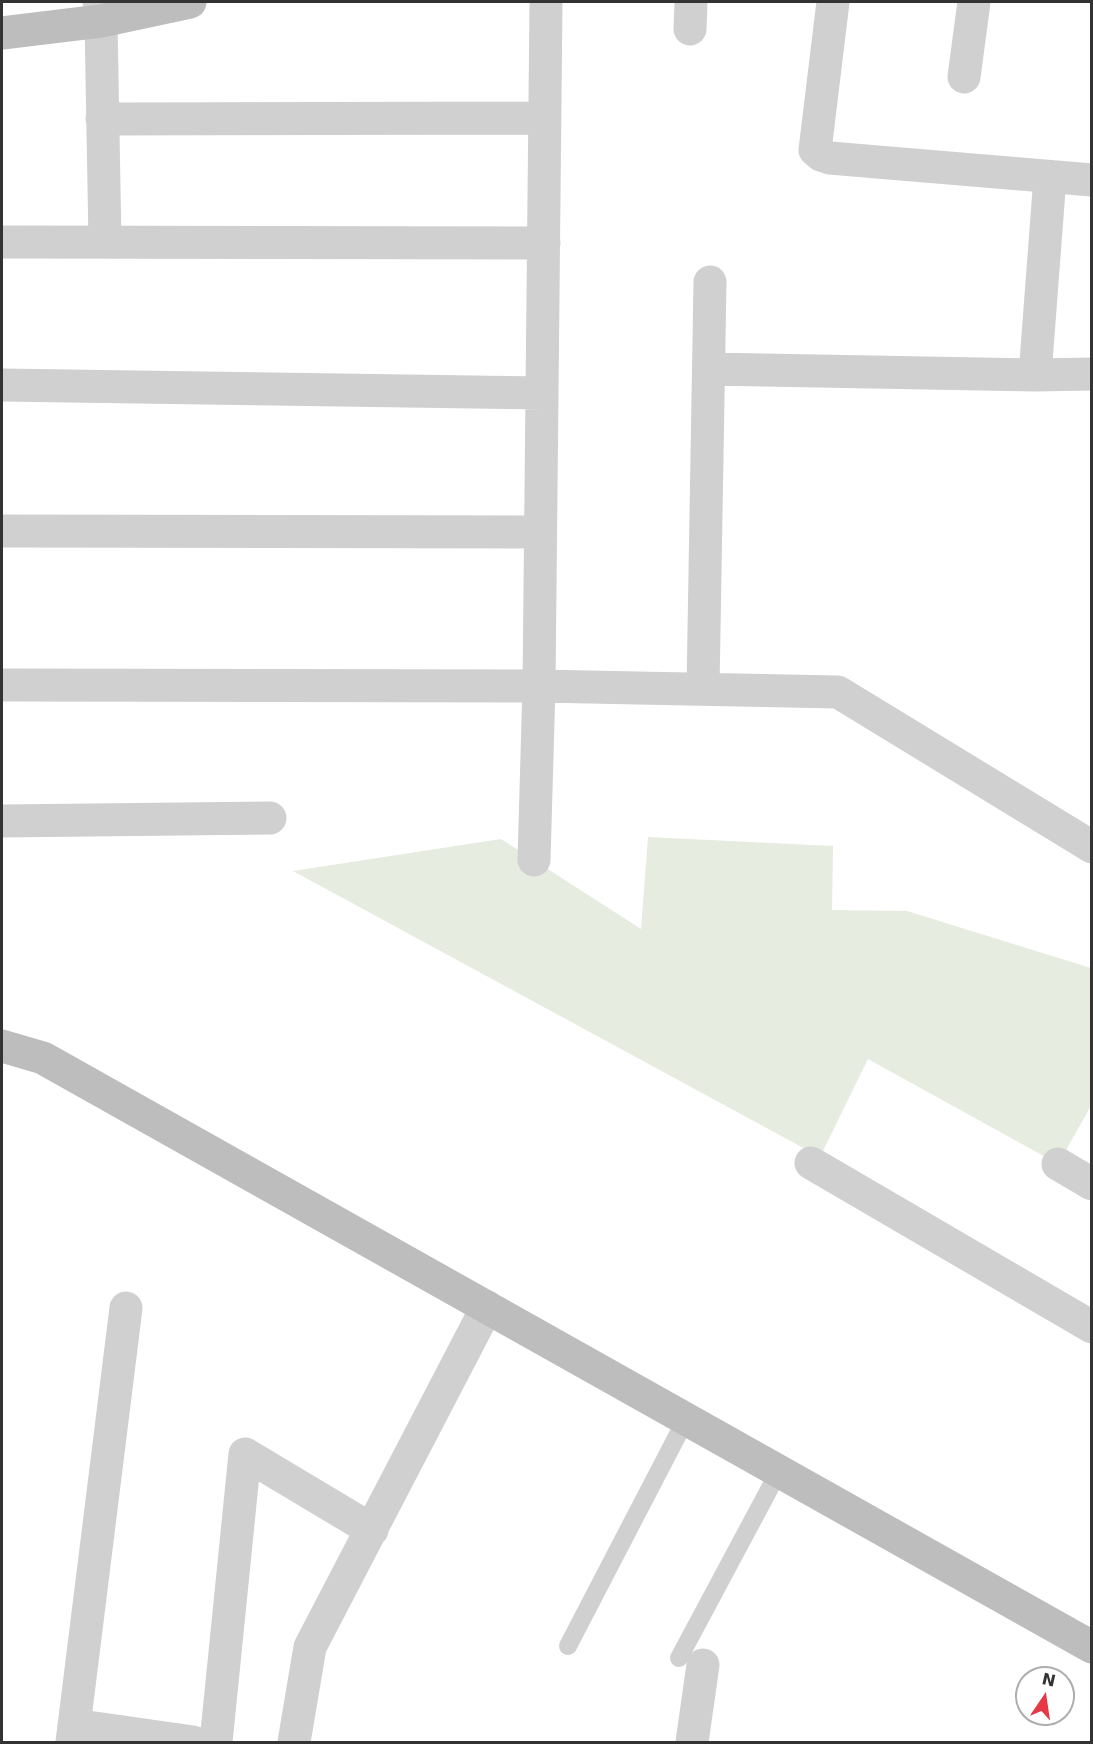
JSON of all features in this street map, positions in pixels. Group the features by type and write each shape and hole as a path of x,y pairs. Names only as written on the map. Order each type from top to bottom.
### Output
{"street":[{"path":"2,33 100,11 190,2"},
{"path":"534,860 539,686 546,2"},
{"path":"833,2 815,150 821,155 830,158 1092,180"},
{"path":"964,77 974,2"},
{"path":"100,11 105,242"},
{"path":"102,119 544,118"},
{"path":"1035,375 1050,177"},
{"path":"2,242 544,243"},
{"path":"703,690 710,282"},
{"path":"709,369 1092,374"},
{"path":"2,385 542,393"},
{"path":"2,531 540,532"},
{"path":"2,685 539,686 838,692 1092,847"},
{"path":"2,822 270,818"},
{"path":"2,1046 43,1058 1092,1647"},
{"path":"811,1162 1092,1327"},
{"path":"1058,1164 1092,1184"},
{"path":"294,1743 310,1647 488,1307"},
{"path":"126,1308 73,1734 193,1743"},
{"path":"216,1743 245,1454 372,1530"},
{"path":"691,1661 692,1743"}],"lane":[{"path":"568,1646 686,1419"},
{"path":"691,1661 779,1471"}],"shaded area":[{"path":"648,837 833,846 832,910 907,911 1091,968 1091,1106 1058,1164 868,1059 820,1157 293,871 501,839 641,929"}]}
